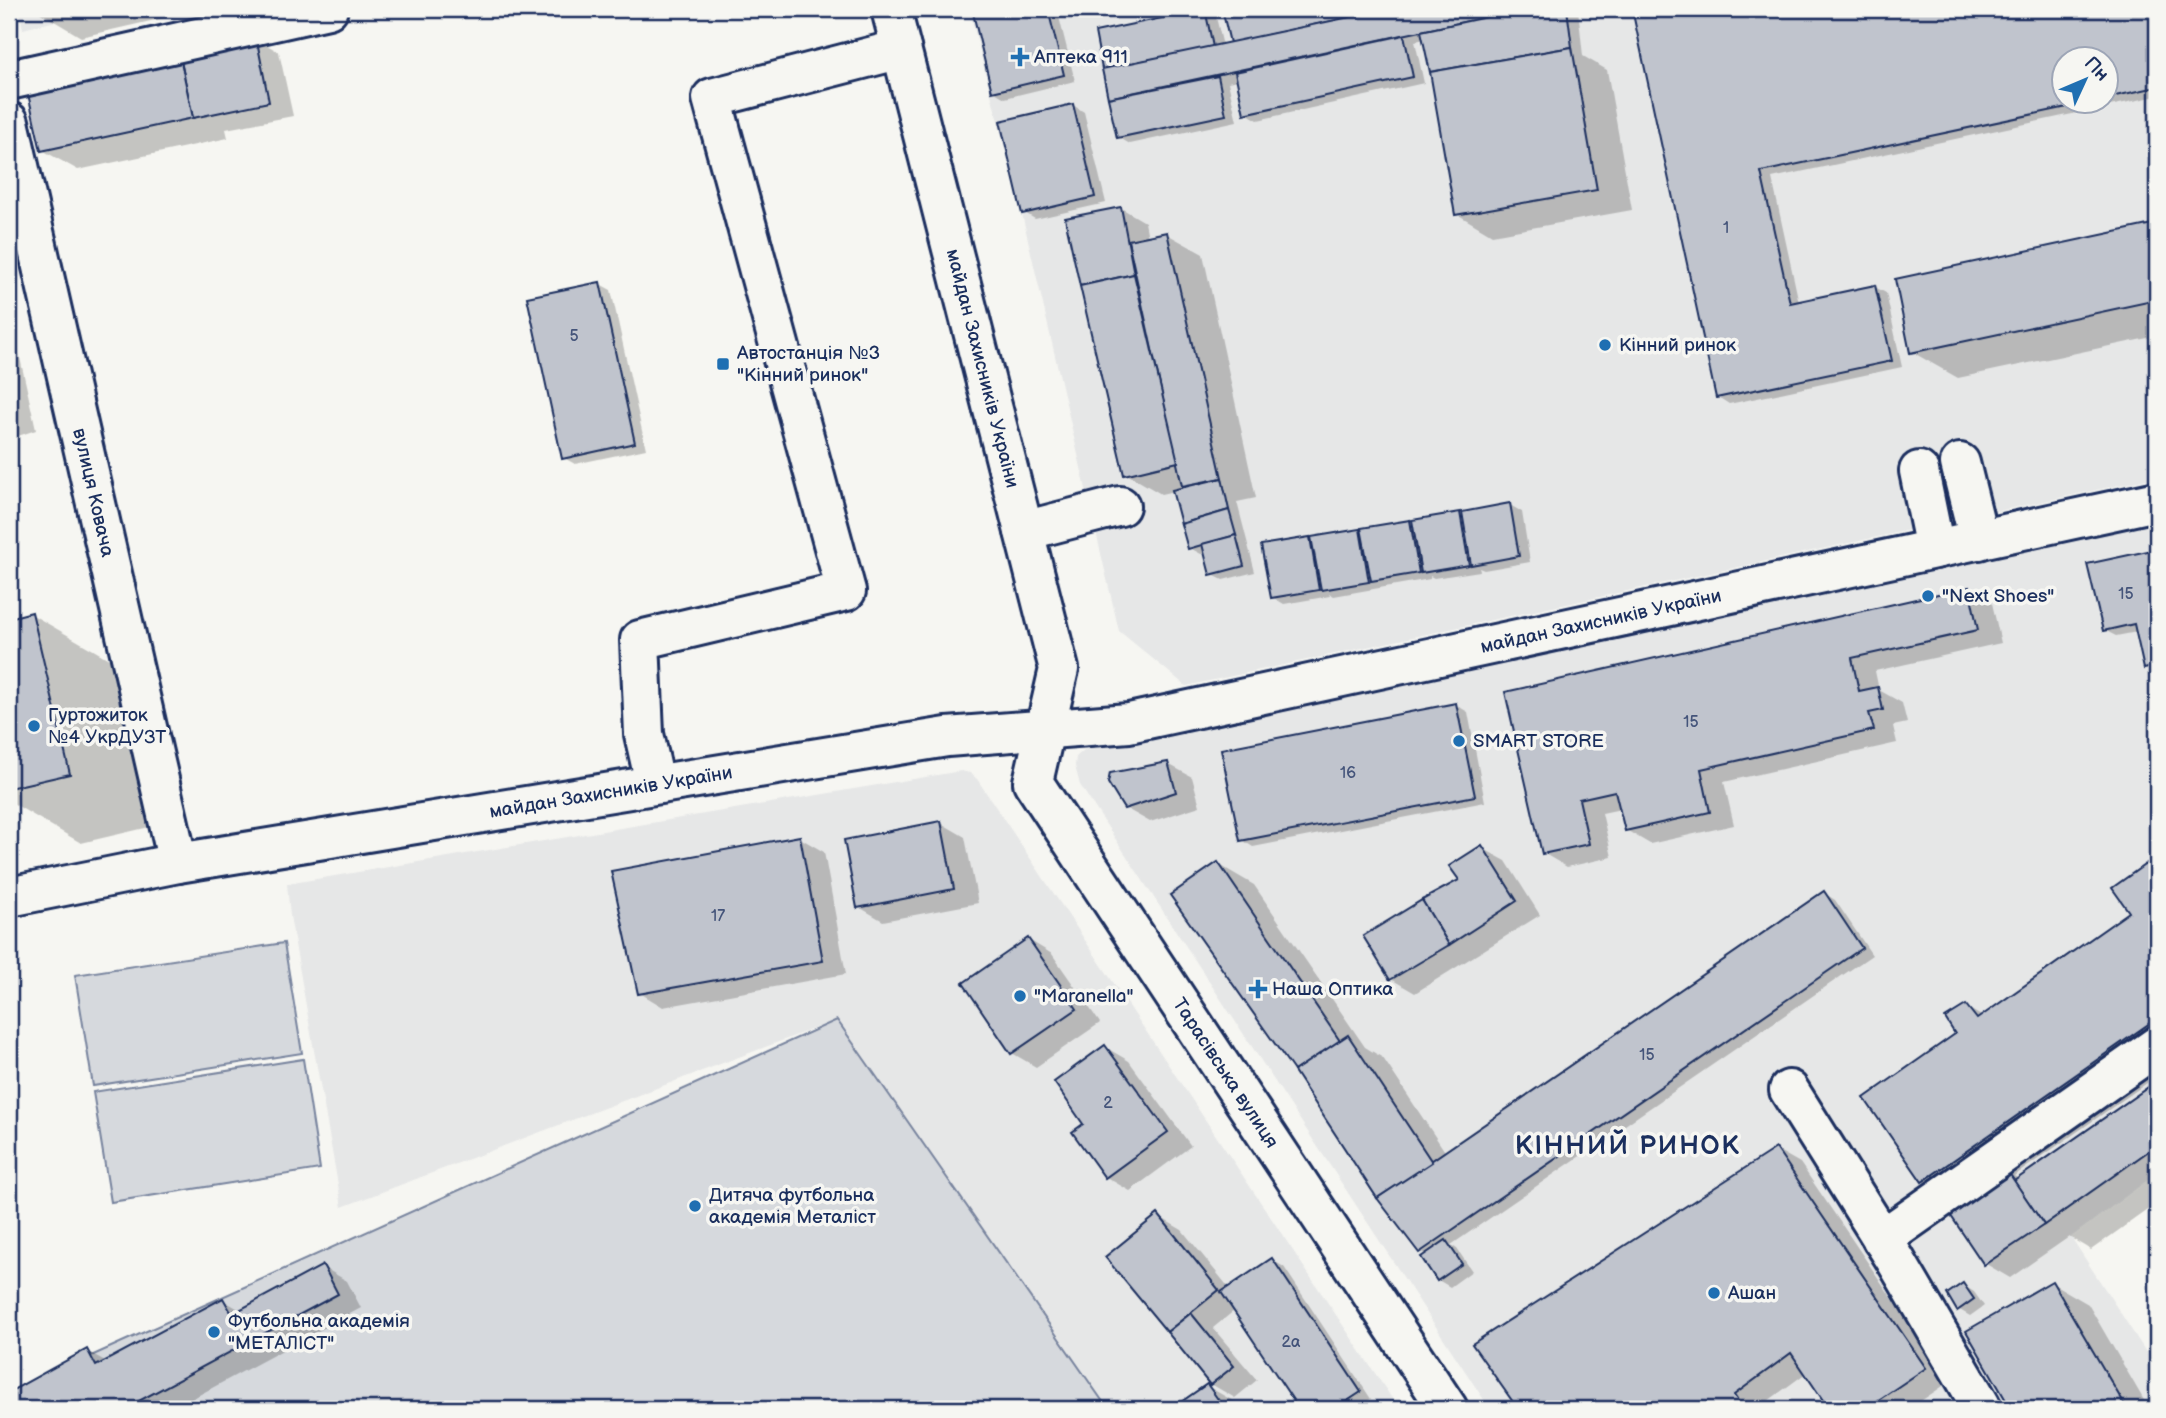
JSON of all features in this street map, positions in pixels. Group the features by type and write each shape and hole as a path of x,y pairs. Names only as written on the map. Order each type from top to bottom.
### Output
{"street":[{"path":"9,79 328,9"},
{"name":"майдан Захисників України","path":"891,9 1059,669 1045,730"},
{"path":"655,783 644,734 640,640 846,591 712,98 901,49"},
{"name":"вулиця Ковача","path":"9,121 178,863"},
{"path":"1961,463 1979,540"},
{"path":"1919,471 1935,550"},
{"name":"майдан Захисників України","path":"9,897 178,863 947,737 1129,723 2157,500"},
{"path":"1024,531 1120,506"},
{"name":"Тарасівська вулиця","path":"1045,730 1033,782 1448,1409"},
{"path":"1882,1240 2157,1046"},
{"path":"1789,1090 1981,1406 1976,1409"}],"shaded area":[{"path":"19,9 106,9 23,29"},
{"name":"Кінний ринок","path":"969,9 2157,9 2157,477 1186,686 1119,631 1022,214"},
{"path":"2157,520 2157,1173 2071,1237 2157,1369 2157,1409 1490,1409 1080,785 1075,766 1076,757 1084,750"},
{"path":"961,771 970,773 977,779 1399,1409 1108,1409 837,1020 342,1207 290,916 287,884"},
{"path":"284,943 302,1053 93,1086 75,975"},
{"name":"Дитяча футбольна академія Металіст","path":"837,1020 1108,1409 9,1409 9,1393"},
{"path":"303,1059 320,1169 111,1202 93,1092"}],"building":[{"path":"972,9 1048,9 1064,75 992,92"},
{"path":"1205,9 1213,47 1102,69 1095,32"},
{"path":"1222,9 1388,9 1230,43"},
{"path":"1388,9 1524,9 1108,98 1102,69"},
{"path":"1524,9 1567,9 1572,47 1430,72 1421,31"},
{"path":"1632,9 2157,9 2157,87 2120,95 2120,46 2050,46 2050,111 1761,172 1790,303 1875,285 1892,361 1716,398"},
{"path":"1404,35 1413,77 1244,114 1235,72"},
{"path":"256,36 269,102 193,118 179,52"},
{"path":"1572,47 1597,190 1455,215 1430,72"},
{"path":"179,52 193,118 41,151 26,85"},
{"path":"1218,76 1226,115 1117,138 1108,98"},
{"path":"1073,104 1095,197 1022,214 1000,121"},
{"path":"1121,207 1134,274 1080,286 1065,218"},
{"path":"2157,223 2157,300 1910,353 1895,279"},
{"path":"1167,232 1222,478 1182,486 1128,240"},
{"path":"1134,274 1178,462 1124,475 1080,286"},
{"path":"600,282 635,443 562,459 527,297"},
{"path":"1222,478 1229,510 1181,524 1172,490"},
{"path":"1510,503 1519,556 1471,565 1462,512"},
{"path":"1229,510 1236,535 1188,549 1181,524"},
{"path":"1460,512 1469,565 1421,573 1412,520"},
{"path":"1410,520 1419,573 1371,581 1361,528"},
{"path":"1360,529 1369,582 1321,590 1311,537"},
{"path":"1236,535 1244,566 1210,575 1202,544"},
{"path":"1310,537 1319,590 1271,598 1261,545"},
{"path":"2157,549 2157,666 2144,669 2134,624 2103,631 2087,564"},
{"path":"1969,587 1978,630 1852,658 1859,691 1878,687 1883,710 1869,713 1874,730 1701,769 1710,812 1625,831 1615,791 1579,799 1589,844 1542,854 1505,692"},
{"name":"Гуртожиток №4 УкрДУЗТ","path":"32,612 70,774 9,788 9,618"},
{"path":"1456,703 1475,796 1240,841 1221,749"},
{"path":"1168,762 1176,792 1124,809 1108,783 1110,773"},
{"path":"941,821 954,889 857,908 844,840"},
{"path":"800,836 823,961 638,994 611,871"},
{"path":"1482,845 1517,901 1449,945 1422,900 1459,880 1449,866"},
{"path":"2157,856 2157,1018 1922,1182 1864,1098 1955,1034 1945,1018 1966,1005 1977,1019 2129,912 2112,888"},
{"path":"1218,862 1340,1041 1294,1071 1170,895"},
{"path":"1824,891 1862,948 1419,1253 1377,1198"},
{"path":"1422,900 1449,945 1390,980 1363,936"},
{"name":"\"Maranella\"","path":"1028,938 1077,1009 1011,1054 963,983"},
{"path":"1348,1035 1432,1162 1377,1198 1294,1071"},
{"path":"1105,1045 1168,1132 1105,1178 1072,1132 1083,1124 1054,1082"},
{"path":"2157,1081 2157,1145 2044,1225 2014,1181"},
{"name":"Ашан","path":"1776,1148 1926,1368 1865,1409 1829,1409 1791,1353 1734,1395 1743,1409 1518,1409 1472,1344"},
{"path":"2007,1170 2044,1225 1984,1265 1947,1210"},
{"path":"1158,1214 1219,1290 1167,1332 1105,1257"},
{"path":"1446,1240 1462,1264 1437,1281 1421,1257"},
{"path":"1272,1258 1361,1392 1335,1409 1299,1409 1221,1292"},
{"name":"Футбольна академія \"МЕТАЛІСТ\"","path":"323,1265 338,1294 124,1409 9,1409 9,1392 87,1349 96,1366 223,1298 232,1314"},
{"path":"2052,1281 2127,1409 2011,1409 1966,1331"},
{"path":"1963,1283 1974,1299 1957,1311 1947,1294"},
{"path":"1191,1313 1234,1366 1210,1385 1167,1332"},
{"path":"1207,1384 1225,1409 1171,1409"}],"place":[{"name":"Аптека 911","path":"1020,57"},
{"name":"Кінний ринок","path":"1605,345"},
{"name":"Автостанція №3 \"Кінний ринок\"","path":"723,364"},
{"name":"\"Next Shoes\"","path":"1928,596"},
{"name":"Гуртожиток №4 УкрДУЗТ","path":"34,726"},
{"name":"SMART STORE","path":"1459,741"},
{"name":"Наша Оптика","path":"1258,989"},
{"name":"\"Maranella\"","path":"1020,996"},
{"name":"Дитяча футбольна академія Металіст","path":"695,1206"},
{"name":"Ашан","path":"1714,1293"},
{"name":"Футбольна академія \"МЕТАЛІСТ\"","path":"214,1332"}],"district":[{"name":"КІННИЙ РИНОК","path":"1628,1146"}]}
